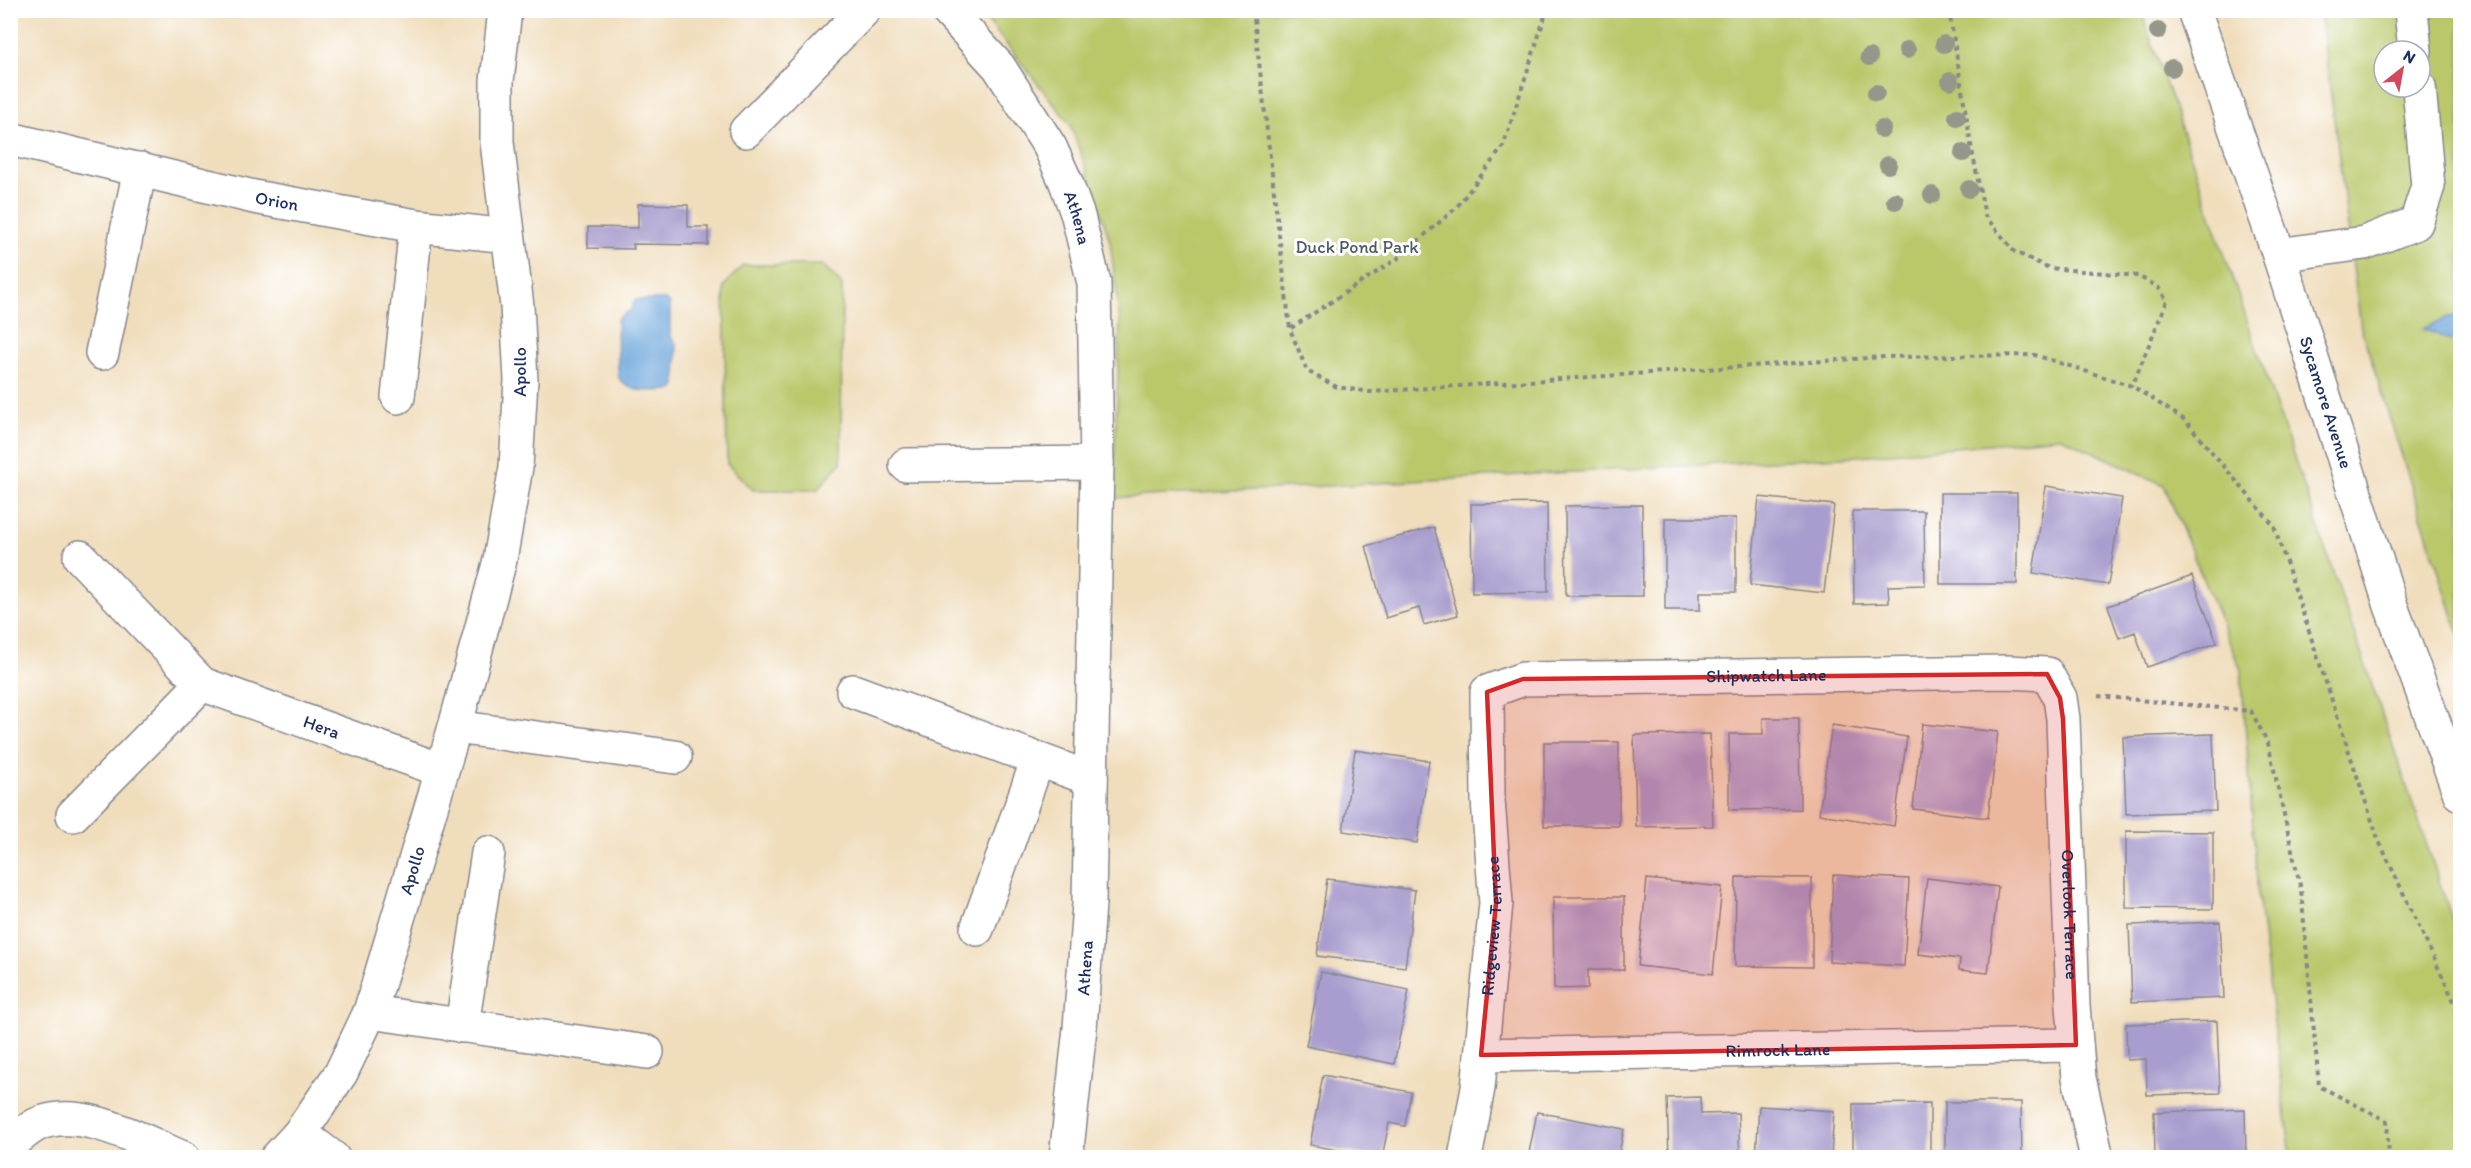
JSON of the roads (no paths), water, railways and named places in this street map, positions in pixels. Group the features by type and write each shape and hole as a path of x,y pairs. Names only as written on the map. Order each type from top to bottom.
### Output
{"street":[{"name":"Apollo","path":"277,1158 300,1133 341,1073 370,1012 455,727 500,560 516,467 521,381 520,344 500,174 496,114 497,81 505,10"},
{"path":"746,131 864,10"},
{"name":"Athena","path":"947,10 999,68 1024,103 1050,147 1078,216 1094,283 1096,463 1089,904 1086,959 1066,1158"},
{"name":"Sycamore Avenue","path":"2194,10 2279,255 2391,606 2460,794"},
{"path":"2411,10 2414,39"},
{"path":"2279,255 2364,243 2416,223 2428,186 2419,99"},
{"name":"Orion","path":"10,139 254,197 416,226 508,236"},
{"path":"102,353 140,170"},
{"path":"398,398 416,226"},
{"path":"906,465 1096,463"},
{"name":"Hera","path":"80,557 202,684 441,770"},
{"name":"Shipwatch Lane","path":"1487,692 1522,679 2007,672 2053,686"},
{"path":"73,815 202,684"},
{"name":"Overlook Terrace","path":"2053,686 2064,719 2073,1006 2079,1078 2097,1158"},
{"path":"853,690 1091,778"},
{"name":"Ridgeview Terrace","path":"1465,1158 1481,1055 1496,903 1488,800 1487,692"},
{"path":"455,727 675,757"},
{"path":"977,929 1038,759"},
{"path":"462,1026 488,853"},
{"path":"370,1012 647,1052"},
{"name":"Rimrock Lane","path":"1481,1055 2076,1045"},
{"path":"10,1145 37,1125 56,1120 74,1119 95,1122 183,1158"},
{"path":"300,1133 333,1158"}],"water":[{"path":"635,300 666,300 670,304 670,336 677,345 676,385 673,390 634,389 628,387 618,376 617,319 631,310"},
{"path":"2460,313 2460,344 2423,329"}],"park label":[{"name":"Duck Pond Park","path":"1357,247"}]}
